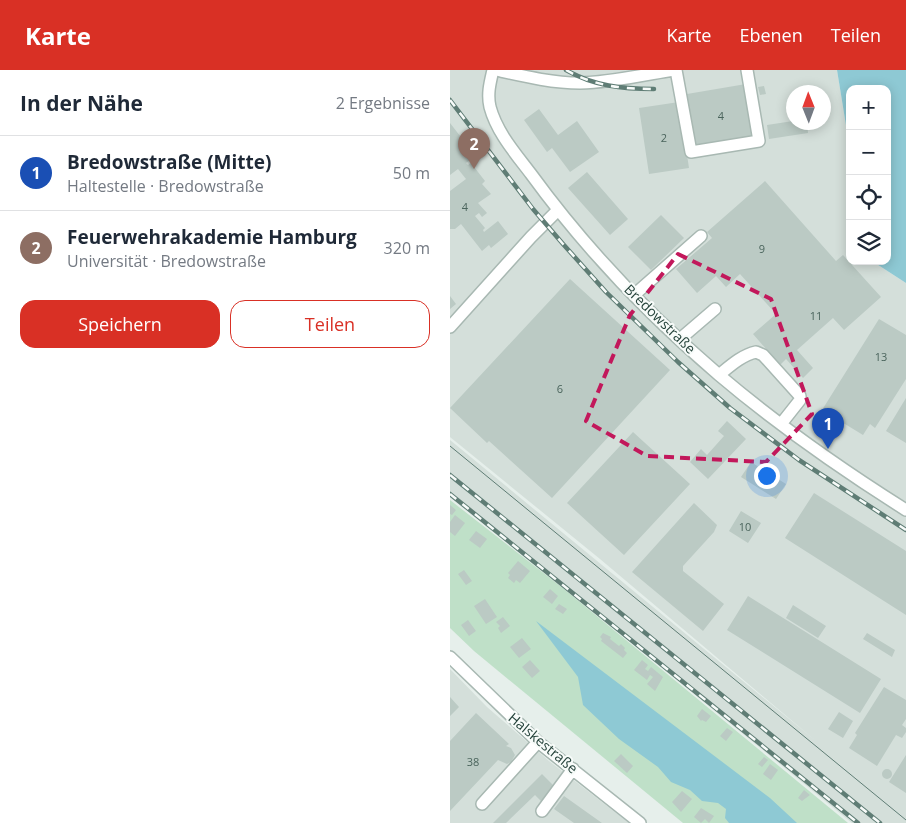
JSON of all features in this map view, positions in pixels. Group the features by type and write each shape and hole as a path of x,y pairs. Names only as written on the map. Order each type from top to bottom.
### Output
{"street":[{"path":"494,70 520,76 559,76 591,82 643,72 675,70 691,152 759,140 747,70"},
{"name":"Bredowstraße","path":"494,70 488,87 488,97 497,124 508,144 558,210 634,294 680,340 719,375 822,455 906,510"},
{"path":"450,327 531,237 558,210"},
{"path":"634,294 701,236"},
{"path":"680,340 715,309"},
{"path":"719,375 733,363 752,353 756,352 763,355 800,396 800,400 781,424"},
{"name":"Halskestraße","path":"450,657 538,742 640,823"},
{"path":"482,804 538,742"},
{"path":"542,811 573,769"}],"highlighted area":[{"path":"678,254 771,299 812,414 766,462 647,456 586,421 630,315"}],"shaded area":[{"path":"450,70 837,70 846,125 846,265 878,265 906,283 906,823 852,823 560,584 450,497 450,440 816,741 600,559 450,437"},
{"path":"450,669 487,707 549,761 629,823 450,823"}],"green space":[{"path":"450,500 564,589 848,823 683,823 474,651 450,628"}],"water":[{"path":"837,70 906,70 906,283 878,265 891,265 891,85 846,85 846,125"},
{"path":"536,621 770,798 797,823 729,823 725,818 726,809 718,803 702,801 690,790 671,782 658,767 619,739 583,705 578,677"}],"building":[{"path":"746,84 755,139 696,148 687,94"},
{"path":"764,86 766,94 760,95 758,87"},
{"path":"679,102 689,168 649,174 639,108"},
{"path":"539,109 558,135 577,121 599,152 570,172 552,148 547,152 524,120"},
{"path":"786,122 786,130 808,130 808,133 769,139 767,125"},
{"path":"450,123 477,155 466,163 468,165 471,163 485,181 482,184 491,194 478,203 487,213 482,217 479,213 475,216 485,228 484,232 498,221 508,234 491,248 489,245 482,251 461,224 455,229 450,229 450,191 466,179 458,169 450,175"},
{"path":"587,172 628,219 610,235 568,188"},
{"path":"765,181 836,261 843,255 846,258 846,265 852,265 881,297 844,330 833,318 797,350 813,368 803,378 786,359 780,365 753,334 776,314 740,274 726,287 716,276 697,293 676,269 712,238 707,232"},
{"path":"661,215 684,238 651,270 628,247"},
{"path":"570,279 670,370 552,498 489,441 487,443 450,408"},
{"path":"450,296 456,304 450,309"},
{"path":"879,319 906,335 906,379 875,428 870,424 863,435 822,410"},
{"path":"906,398 906,443 886,431"},
{"path":"727,421 746,439 708,479 690,462 701,449 707,455 724,436 718,431"},
{"path":"633,432 690,484 624,555 567,503"},
{"path":"751,462 786,484 776,499 741,477"},
{"path":"814,493 906,551 906,615 785,538"},
{"path":"694,503 717,525 714,532 683,566 683,571 724,604 703,631 632,572"},
{"path":"450,505 456,510 452,515 450,514"},
{"path":"741,511 761,523 748,543 729,531"},
{"path":"455,515 465,523 455,536 450,532 450,522"},
{"path":"476,531 487,539 480,548 469,540"},
{"path":"518,561 530,571 520,583 516,580 514,583 508,578 510,575 508,573"},
{"path":"464,570 472,581 466,585 458,574"},
{"path":"550,589 558,596 552,604 543,597"},
{"path":"748,596 881,679 860,713 727,630"},
{"path":"485,599 497,617 486,624 474,606"},
{"path":"559,604 567,609 563,614 555,609"},
{"path":"793,605 826,626 818,638 786,618"},
{"path":"503,617 510,626 501,633 498,628 500,626 496,622"},
{"path":"468,620 476,631 469,636 461,625"},
{"path":"603,633 611,637 610,639 619,646 621,644 625,648 624,650 627,653 623,658 601,641 600,637"},
{"path":"867,633 895,650 892,657 863,639"},
{"path":"522,638 531,649 519,658 510,647"},
{"path":"530,660 540,671 532,678 522,667"},
{"path":"642,660 648,665 645,669 648,671 651,667 663,677 655,691 647,684 653,677 650,675 647,680 634,670"},
{"path":"884,687 906,700 906,719 902,725 906,728 906,732 902,738 896,735 877,766 849,748 857,735 855,733"},
{"path":"450,697 459,707 450,716"},
{"path":"702,709 711,716 706,722 701,721 697,716"},
{"path":"839,712 853,721 843,738 828,729"},
{"path":"476,713 509,744 506,746 511,748 515,755 511,762 507,764 498,760 450,811 450,741"},
{"path":"727,728 733,732 726,741 720,736"},
{"path":"621,754 633,766 627,773 614,761"},
{"path":"906,755 906,793 889,782"},
{"path":"764,757 768,760 762,767 758,764"},
{"path":"770,764 778,770 771,780 763,774"},
{"path":"885,769 889,769 892,774 891,778 885,779 882,776 882,772"},
{"path":"542,774 555,787 541,801 535,795 506,823 493,823"},
{"path":"804,790 810,795 802,801 798,798"},
{"path":"682,791 692,799 681,812 672,802"},
{"path":"564,796 602,823 574,823 554,809"},
{"path":"701,808 714,816 709,823 705,819 701,823 694,817"}],"tram line":[{"path":"450,446 906,820"}],"railway":[{"path":"566,70 587,80 608,86 654,89"},
{"path":"450,100 533,209 563,244 606,292 678,362 730,408 799,460 906,530"},
{"path":"450,475 880,823"},
{"path":"450,494 858,823"}],"place":[{"name":"Feuerwehrakademie Hamburg","path":"474,169"},
{"name":"Bredowstraße (Mitte)","path":"828,449"}]}
